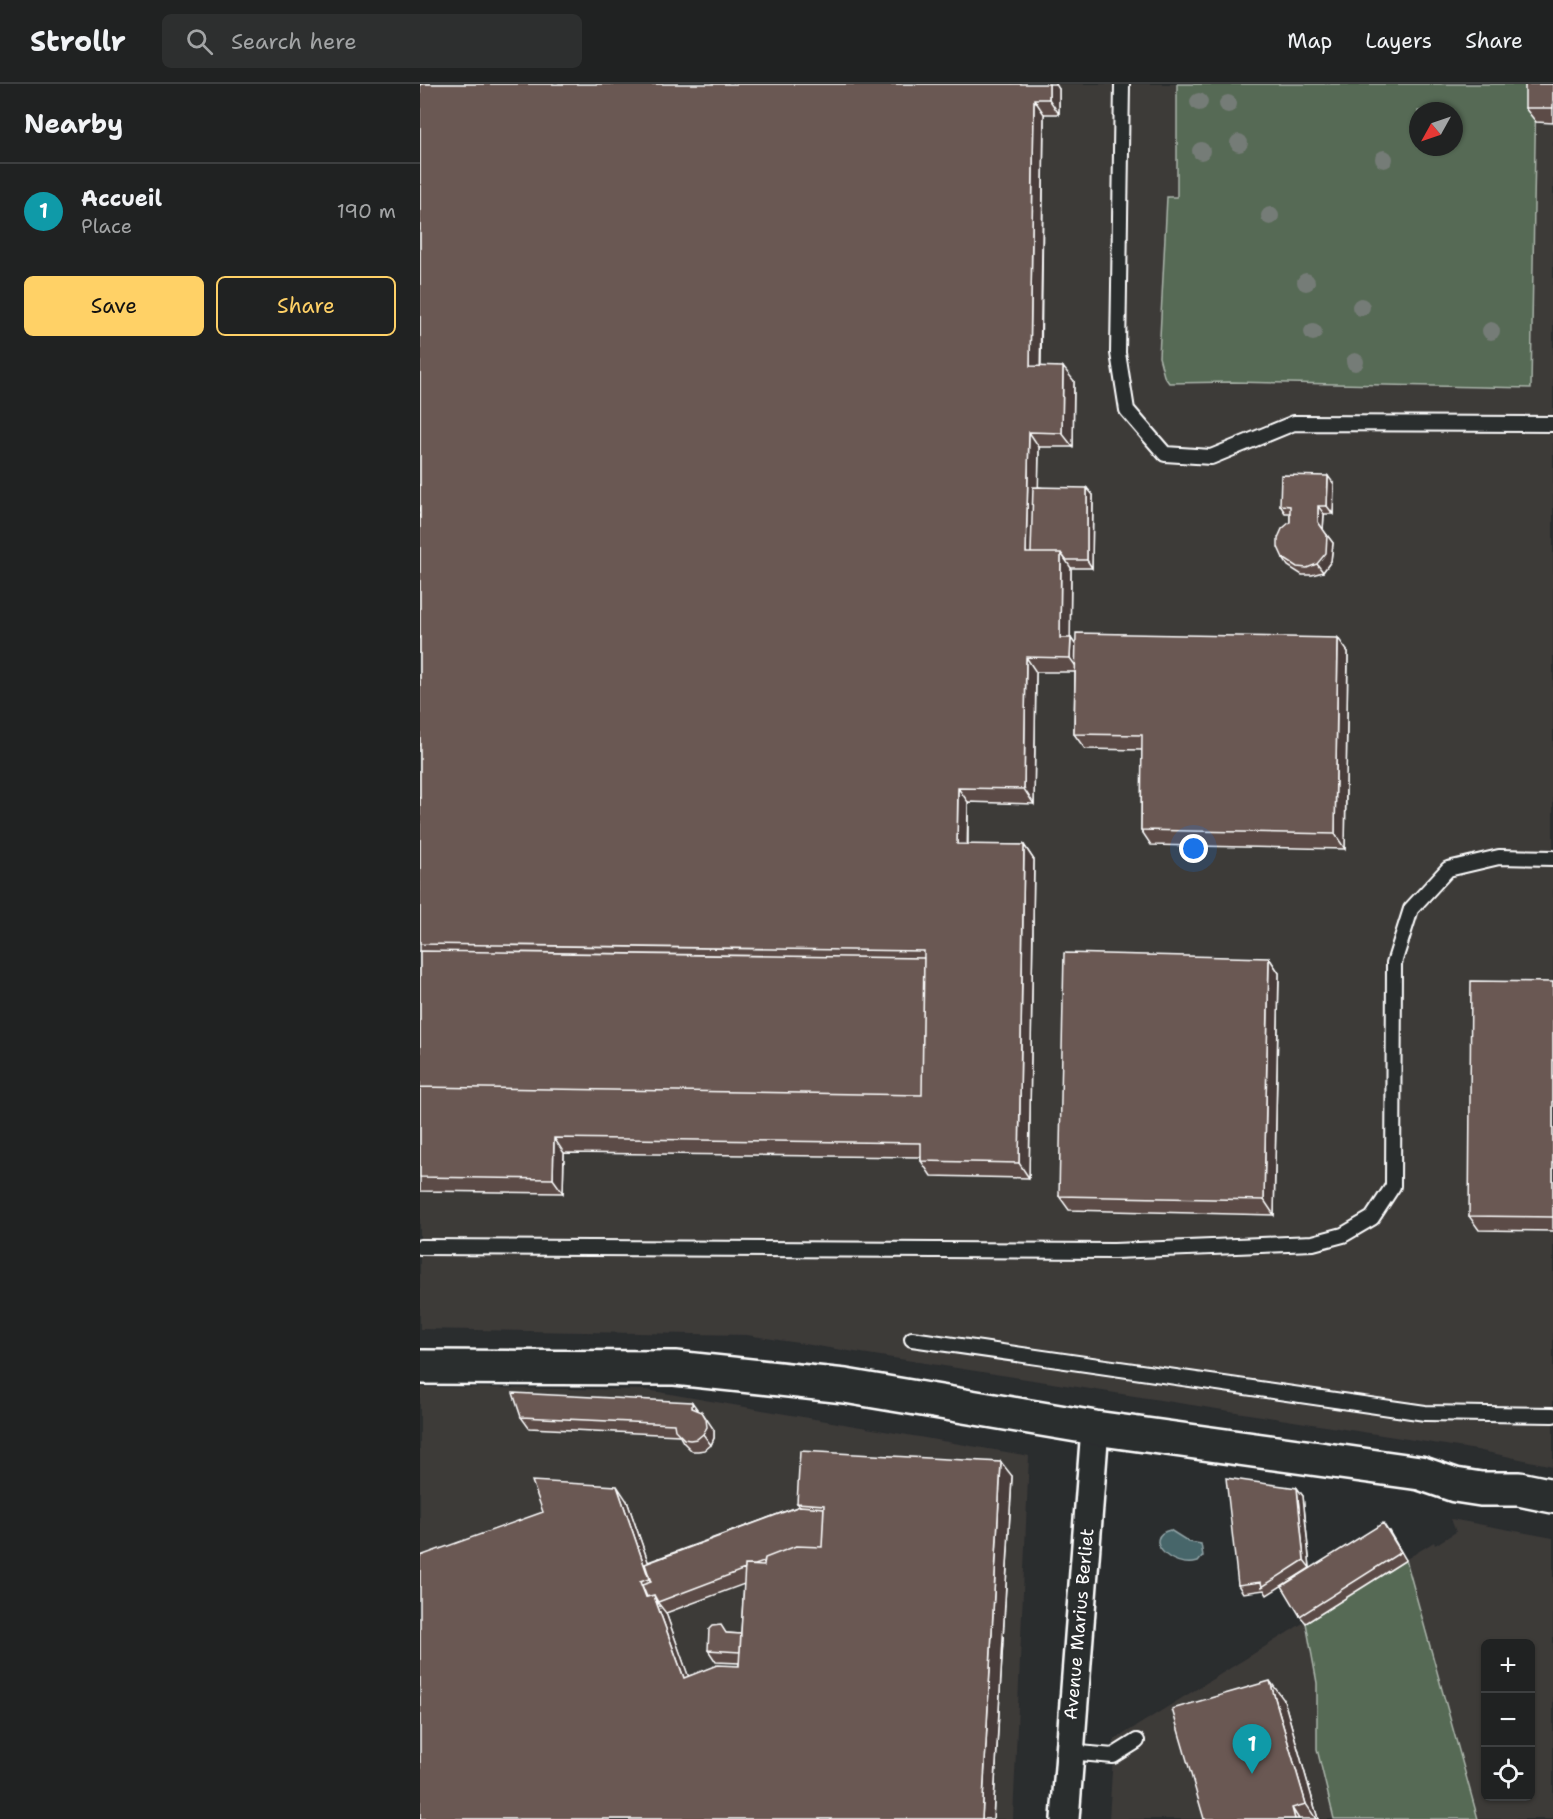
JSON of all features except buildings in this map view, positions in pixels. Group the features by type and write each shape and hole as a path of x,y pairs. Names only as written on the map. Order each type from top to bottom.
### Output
{"street":[{"path":"420,1367 675,1368 844,1386 1095,1428 1420,1473 1455,1485 1481,1489 1519,1489 1553,1496"},
{"name":"Avenue Marius Berliet","path":"1065,1819 1095,1428"}],"lane":[{"path":"1122,84 1118,352 1127,410 1165,454 1211,457 1294,423 1553,424"},
{"path":"420,1247 1114,1251 1313,1243 1343,1235 1372,1218 1393,1186 1394,963 1411,909 1448,869 1499,857 1553,858"},
{"path":"912,1339 1425,1413 1553,1415"},
{"path":"1069,1752 1113,1756 1137,1741"}],"shaded area":[{"path":"420,84 1553,84 1553,1466 1477,1450 747,1335 420,1329"},
{"path":"420,1387 647,1390 1029,1456 1013,1819 420,1819"},
{"path":"1451,1519 1553,1538 1553,1819 1109,1819 1114,1740 1434,1542 1435,1545 1456,1532"}],"green space":[{"path":"1177,84 1536,84 1531,388 1232,382 1169,383 1164,376 1159,357 1167,197 1177,197"},
{"path":"1406,1560 1478,1819 1334,1819 1317,1749 1317,1683 1306,1623"}],"water":[{"path":"1170,1530 1189,1542 1201,1544 1203,1556 1198,1562 1178,1561 1163,1552 1158,1539"}],"place":[{"name":"Accueil","path":"1252,1774"}]}
